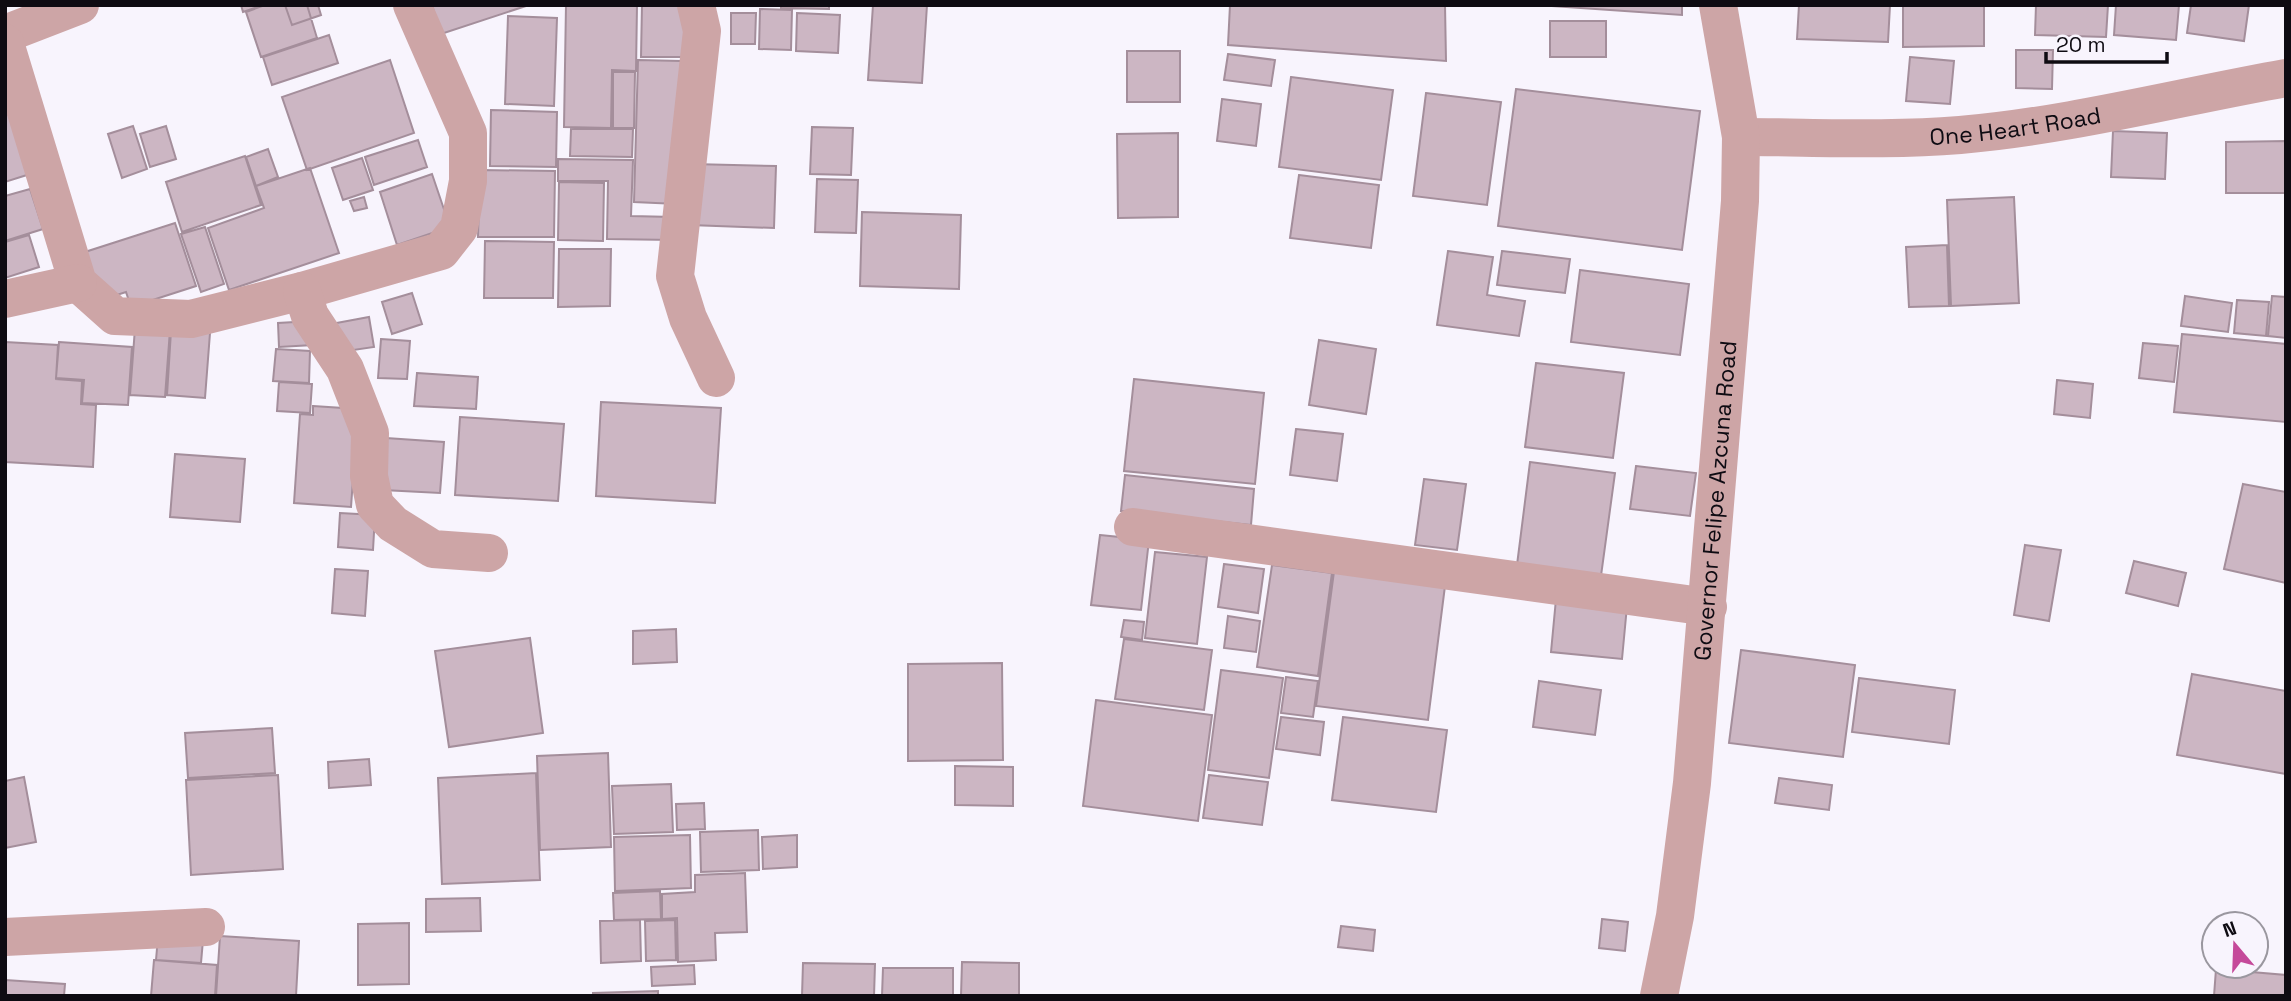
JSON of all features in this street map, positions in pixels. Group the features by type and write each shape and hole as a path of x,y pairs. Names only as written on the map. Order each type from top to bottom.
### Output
{"street":[{"path":"5,34 80,5"},
{"path":"5,43 78,283 115,317 191,319 302,291 441,251 459,228 468,181 468,133 412,5"},
{"path":"696,5 702,31 676,276 688,318 716,379"},
{"name":"Governor Felipe Azcuna Road","path":"1659,996 1675,916 1692,783 1740,201 1741,136 1718,5"},
{"name":"One Heart Road","path":"1741,136 1885,138 1960,135 2046,123 2286,78"},
{"path":"5,299 78,283"},
{"path":"302,291 310,316 345,369 370,433 369,476 375,505 393,524 433,549 489,553"},
{"path":"1133,527 1708,607"},
{"path":"5,937 206,927"}],"building":[{"path":"241,5 264,5 243,12"},
{"path":"265,5 307,5 317,38 261,57 246,12"},
{"path":"285,5 318,5 321,15 292,25"},
{"path":"432,5 529,5 441,34"},
{"path":"566,5 637,5 636,71 612,70 611,128 564,127"},
{"path":"642,5 684,5 684,57 641,57"},
{"path":"781,5 829,5 829,9 781,8"},
{"path":"873,5 927,5 922,83 868,80"},
{"path":"1230,5 1445,5 1446,61 1228,45"},
{"path":"1537,5 1682,5 1682,15"},
{"path":"1799,5 1890,5 1888,42 1797,39"},
{"path":"1903,5 1984,5 1984,46 1903,47"},
{"path":"2036,5 2108,5 2106,37 2035,35"},
{"path":"2116,5 2179,5 2176,40 2114,35"},
{"path":"2191,5 2249,5 2244,41 2187,33"},
{"path":"760,9 792,10 791,50 759,49"},
{"path":"731,13 756,13 755,44 731,44"},
{"path":"797,13 840,15 838,53 796,51"},
{"path":"508,16 557,18 554,106 505,104"},
{"path":"1550,21 1606,21 1606,57 1550,57"},
{"path":"329,35 338,63 272,85 263,57"},
{"path":"2016,50 2053,50 2052,89 2016,88"},
{"path":"1127,51 1180,51 1180,102 1127,102"},
{"path":"1228,54 1275,60 1271,86 1224,80"},
{"path":"1910,57 1954,61 1950,104 1906,101"},
{"path":"390,60 414,133 307,170 282,97"},
{"path":"638,60 681,61 677,204 634,202"},
{"path":"613,72 635,72 634,128 613,128"},
{"path":"1291,77 1393,90 1381,180 1279,167"},
{"path":"1516,89 1700,111 1682,250 1498,226"},
{"path":"1426,93 1501,102 1487,205 1413,196"},
{"path":"1222,99 1261,104 1256,146 1217,141"},
{"path":"5,105 30,174 5,182"},
{"path":"491,110 557,112 556,167 490,166"},
{"path":"133,126 147,169 122,178 108,134"},
{"path":"166,126 176,159 150,167 140,134"},
{"path":"812,127 853,128 851,175 810,174"},
{"path":"571,129 633,129 632,157 570,156"},
{"path":"2113,131 2167,133 2165,179 2111,177"},
{"path":"1178,133 1178,217 1118,218 1117,134"},
{"path":"418,140 427,167 374,185 365,157"},
{"path":"2286,141 2286,193 2226,193 2226,142"},
{"path":"268,149 278,177 256,186 246,157"},
{"path":"245,156 261,205 182,232 166,182"},
{"path":"362,158 373,190 343,200 332,168"},
{"path":"558,159 633,160 631,216 673,217 673,240 607,239 608,181 558,181"},
{"path":"692,164 776,166 774,228 690,225"},
{"path":"310,168 339,253 229,290 208,228 264,208 256,186"},
{"path":"480,170 555,171 554,237 478,237"},
{"path":"432,174 450,227 397,245 380,192"},
{"path":"1299,175 1379,185 1371,248 1290,238"},
{"path":"817,179 858,180 856,233 815,232"},
{"path":"559,182 604,183 603,241 558,240"},
{"path":"30,189 43,229 5,241 5,196"},
{"path":"364,197 367,208 354,211 350,201"},
{"path":"2014,197 2019,303 1951,306 1947,200"},
{"path":"862,212 961,215 959,289 860,286"},
{"path":"175,223 196,286 131,307 126,292 101,300 85,252"},
{"path":"205,227 224,284 201,292 181,234"},
{"path":"29,235 39,267 5,278 5,242"},
{"path":"485,241 554,242 553,298 484,298"},
{"path":"1947,245 1949,306 1909,307 1906,247"},
{"path":"559,249 611,249 610,306 558,307"},
{"path":"1448,251 1493,257 1487,295 1525,301 1519,336 1437,325"},
{"path":"1502,251 1570,259 1565,293 1497,285"},
{"path":"1580,270 1689,284 1680,355 1571,342"},
{"path":"412,293 422,324 392,334 382,302"},
{"path":"2185,296 2232,303 2228,332 2181,326"},
{"path":"2272,296 2286,297 2286,338 2268,336"},
{"path":"2237,300 2269,302 2266,336 2234,333"},
{"path":"369,317 374,347 340,352 331,324"},
{"path":"312,321 313,345 279,347 278,323"},
{"path":"135,328 170,330 165,397 130,395"},
{"path":"171,331 210,333 205,398 167,395"},
{"path":"2182,334 2286,344 2286,422 2174,412"},
{"path":"381,339 410,341 407,379 378,378"},
{"path":"1319,340 1376,349 1366,414 1309,405"},
{"path":"5,342 58,345 56,379 82,381 81,404 96,405 93,467 5,462"},
{"path":"59,342 132,347 128,405 82,403 84,380 56,378"},
{"path":"2143,343 2178,346 2174,382 2139,378"},
{"path":"276,349 310,351 309,383 273,381"},
{"path":"1536,363 1624,373 1613,458 1525,447"},
{"path":"417,373 478,377 476,409 414,406"},
{"path":"1134,379 1264,393 1255,484 1124,471"},
{"path":"2057,380 2093,384 2090,418 2054,414"},
{"path":"279,382 312,384 310,413 277,411"},
{"path":"601,402 721,408 715,503 596,496"},
{"path":"313,406 358,409 351,507 294,503 300,414 313,415"},
{"path":"460,417 564,424 558,501 455,495"},
{"path":"1296,429 1343,434 1337,481 1290,475"},
{"path":"386,438 444,442 440,493 383,490"},
{"path":"175,454 245,459 240,522 170,517"},
{"path":"1530,462 1615,473 1601,576 1517,565"},
{"path":"1636,466 1696,473 1690,516 1630,509"},
{"path":"1125,475 1254,489 1251,525 1121,511"},
{"path":"1424,479 1466,484 1457,550 1415,545"},
{"path":"2243,484 2286,492 2286,583 2224,569"},
{"path":"340,513 375,515 373,550 338,547"},
{"path":"1100,535 1149,540 1141,610 1091,605"},
{"path":"2025,545 2061,550 2049,621 2014,615"},
{"path":"1155,552 1207,557 1197,644 1145,638"},
{"path":"2134,561 2186,573 2178,606 2126,593"},
{"path":"1224,564 1264,569 1258,613 1218,607"},
{"path":"1335,564 1446,578 1428,720 1316,706"},
{"path":"1272,565 1332,573 1318,676 1257,667"},
{"path":"335,569 368,571 365,616 332,613"},
{"path":"1556,599 1627,606 1622,659 1551,652"},
{"path":"1228,616 1260,621 1256,652 1224,648"},
{"path":"1124,620 1144,622 1142,640 1121,637"},
{"path":"676,629 677,662 633,664 633,631"},
{"path":"530,638 543,733 449,747 435,651"},
{"path":"1124,639 1212,650 1204,710 1115,699"},
{"path":"1741,650 1855,665 1843,757 1729,743"},
{"path":"1002,663 1003,760 908,761 908,664"},
{"path":"1221,670 1283,678 1269,778 1208,770"},
{"path":"2192,674 2286,691 2286,774 2177,755"},
{"path":"1286,677 1318,681 1313,717 1281,713"},
{"path":"1859,678 1955,690 1949,744 1852,732"},
{"path":"1539,681 1601,690 1595,735 1533,727"},
{"path":"1096,700 1212,715 1198,821 1083,806"},
{"path":"1281,717 1324,722 1320,755 1276,749"},
{"path":"1343,717 1447,730 1436,812 1332,800"},
{"path":"272,728 275,773 188,778 185,733"},
{"path":"608,753 611,847 540,850 537,756"},
{"path":"369,759 371,785 329,788 328,762"},
{"path":"955,766 1013,767 1013,806 955,805"},
{"path":"536,773 540,880 442,884 438,778"},
{"path":"278,775 283,869 191,875 186,780"},
{"path":"1209,775 1268,782 1262,825 1203,818"},
{"path":"24,777 36,842 5,848 5,781"},
{"path":"1779,778 1832,785 1829,810 1775,803"},
{"path":"671,784 673,832 614,834 612,786"},
{"path":"704,803 705,829 677,830 676,804"},
{"path":"758,830 759,870 701,872 700,832"},
{"path":"690,835 691,888 615,891 614,837"},
{"path":"797,835 797,867 763,869 762,837"},
{"path":"745,873 747,932 715,933 716,960 678,962 677,918 662,919 662,894 695,892 695,875"},
{"path":"660,891 661,919 614,920 613,893"},
{"path":"480,898 481,931 426,932 426,899"},
{"path":"1602,919 1628,922 1625,951 1599,948"},
{"path":"640,920 641,961 601,963 600,921"},
{"path":"675,920 676,960 646,961 645,921"},
{"path":"409,923 409,984 358,985 358,924"},
{"path":"1341,926 1375,930 1373,951 1338,947"},
{"path":"220,936 299,941 296,996 216,996"},
{"path":"158,937 203,940 201,963 156,960"},
{"path":"154,960 217,965 215,996 151,996"},
{"path":"962,962 1019,963 1019,996 961,996"},
{"path":"803,963 875,964 874,996 802,996"},
{"path":"694,965 695,984 652,986 651,967"},
{"path":"883,968 953,968 953,996 882,996"},
{"path":"2270,974 2286,975 2286,996 2214,996 2215,980 2270,980"},
{"path":"5,980 65,984 64,996 5,996"},
{"path":"658,991 658,996 593,996 593,993"}]}
